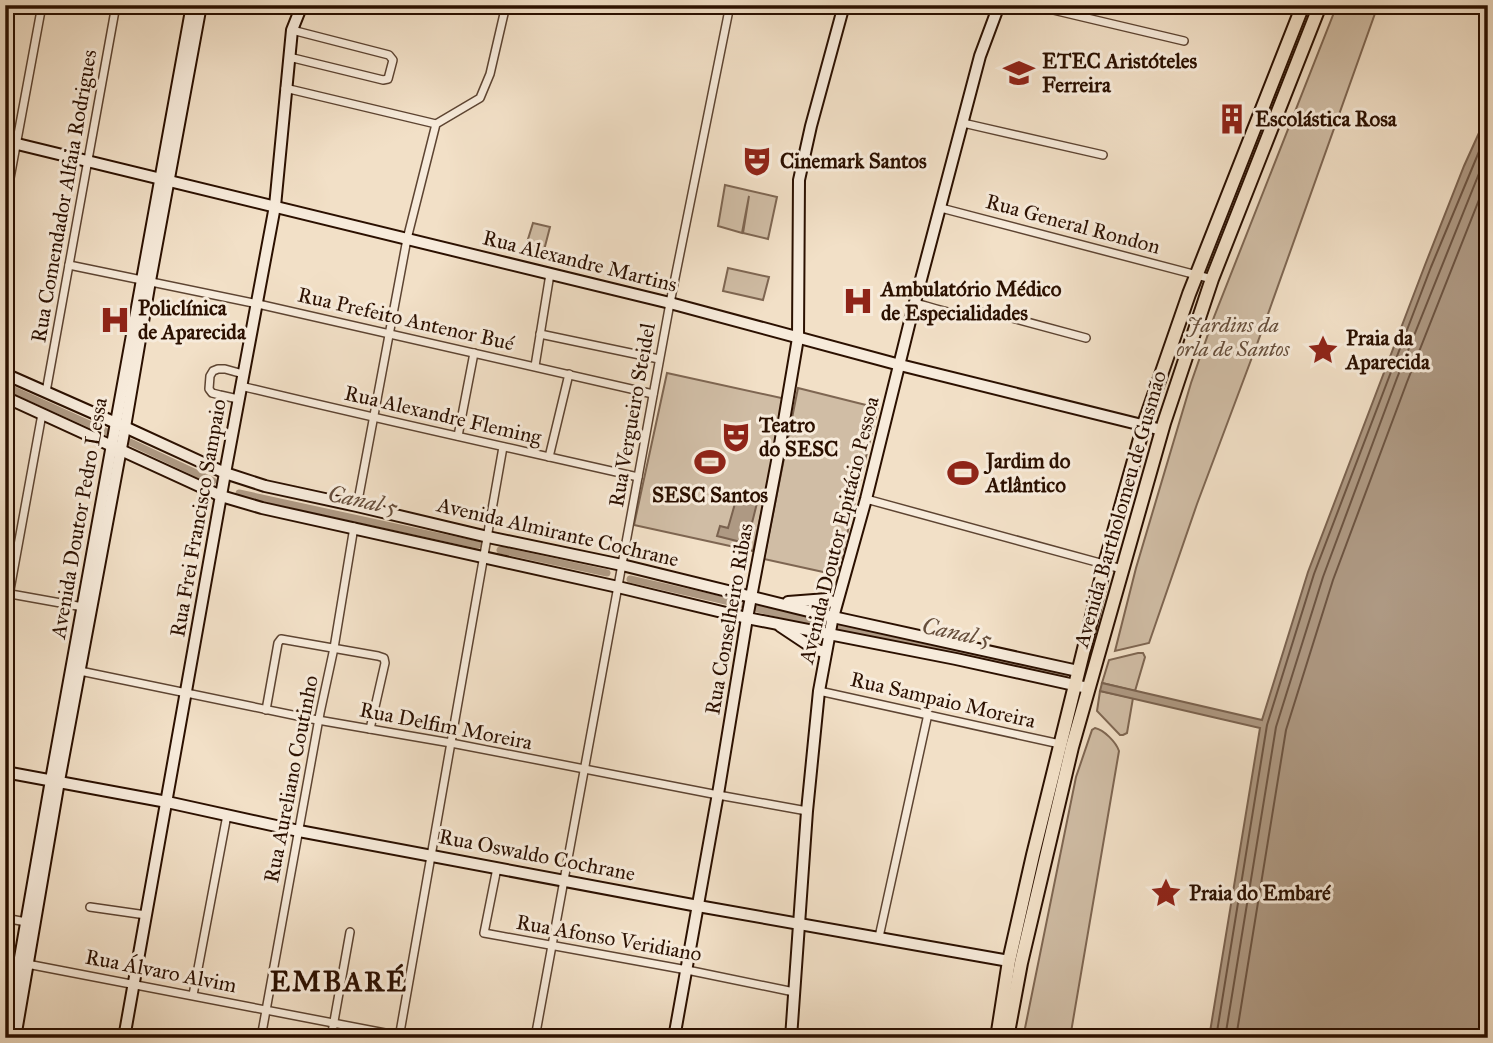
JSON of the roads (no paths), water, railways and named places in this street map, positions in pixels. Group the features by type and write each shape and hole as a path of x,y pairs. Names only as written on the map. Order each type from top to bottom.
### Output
{"main road":[{"name":"Avenida Doutor Pedro Lessa","path":"165,179 192,5"},
{"name":"Avenida Doutor Pedro Lessa","path":"15,1038 83,607 121,425 165,179 201,5"},
{"name":"Rua Frei Francisco Sampaio","path":"124,1038 275,206 292,30 302,5"},
{"name":"Rua Conselheiro Ribas","path":"674,1038 797,338 799,180 844,5"},
{"name":"Avenida Bartholomeu de Gusmão","path":"997,1038 1009,961 1060,744 1122,569 1162,430 1212,279 1320,5"},
{"name":"Avenida Doutor Epitácio Pessoa","path":"791,1038 807,811 819,691 831,625 980,56 996,6"},
{"name":"Avenida Bartholomeu de Gusmão","path":"1007,1038 1021,963 1065,775 1082,686 1078,671 1144,425 1196,274 1300,6"},
{"name":"Rua Alexandre Martins","path":"11,142 670,303 900,365 1162,430"},
{"name":"Avenida Almirante Cochrane","path":"5,374 121,425 225,476 778,603 831,625 1082,686"},
{"name":"Avenida Almirante Cochrane","path":"5,397 221,495 262,508 775,622 831,625 1078,671"},
{"name":"Avenida Doutor Pedro Lessa","path":"6,1038 26,922 80,671 116,448"},
{"path":"778,603 827,599 836,604"},
{"path":"775,622 816,650 826,652"},
{"name":"Rua Oswaldo Cochrane","path":"5,772 167,802 299,831 1009,961"}],"street":[{"path":"5,205 11,142 42,5"},
{"name":"Rua Comendador Alfaia Rodrigues","path":"46,392 116,5"},
{"path":"285,88 436,124 480,98 490,74 506,5"},
{"name":"Rua Vergueiro Steidel","path":"535,1038 659,359 730,5"},
{"path":"1032,5 1184,41"},
{"path":"289,57 383,80 388,79 393,60 389,54 292,30"},
{"path":"964,123 1103,155"},
{"path":"357,506 407,239 436,124"},
{"name":"Rua General Rondon","path":"941,208 1212,279"},
{"name":"Rua Prefeito Antenor Bué","path":"69,265 258,304 653,394"},
{"path":"535,366 551,274"},
{"path":"916,303 953,313 990,312 1086,338"},
{"path":"540,334 659,359"},
{"path":"458,436 474,353"},
{"path":"238,399 212,393 209,389 210,376 218,369 243,374"},
{"path":"549,457 569,374"},
{"name":"Rua Alexandre Fleming","path":"241,386 638,477"},
{"path":"5,617 7,593 42,414"},
{"path":"399,1037 503,447"},
{"path":"866,499 1122,569"},
{"name":"Rua Aureliano Coutinho","path":"261,1038 354,527"},
{"path":"7,593 83,607"},
{"path":"266,710 278,643 281,639 334,648 384,658 370,729"},
{"name":"Rua Delfim Moreira","path":"80,671 266,710 807,811"},
{"name":"Rua Sampaio Moreira","path":"819,691 1060,744"},
{"path":"879,937 928,714"},
{"path":"193,995 227,815"},
{"name":"Rua Afonso Veridiano","path":"497,868 484,933 794,992"},
{"path":"90,907 146,915"},
{"path":"5,918 26,922"},
{"path":"331,1038 350,932"},
{"name":"Rua Álvaro Alvim","path":"27,964 411,1038"}],"water":[{"path":"1488,113 1488,1038 1209,1038 1260,728 1100,691 1102,683 1262,720 1308,572 1425,265"},
{"path":"748,492 758,499 750,531 745,532 741,542 717,536 720,526 728,528 736,500"}],"waterway":[{"name":"Canal 5","path":"5,386 107,432"},
{"name":"Canal 5","path":"130,442 213,481"},
{"name":"Canal 5","path":"239,493 478,545"},
{"name":"Canal 5","path":"500,550 607,573"},
{"name":"Canal 5","path":"630,579 743,605"},
{"name":"Canal 5","path":"758,609 823,624"},
{"name":"Canal 5","path":"841,628 1065,674"}],"place":[{"name":"ETEC Aristóteles Ferreira","path":"1019,73"},
{"name":"Escolástica Rosa","path":"1232,119"},
{"name":"Cinemark Santos","path":"757,161"},
{"name":"Ambulatório Médico de Especialidades","path":"858,301"},
{"name":"Policlínica de Aparecida","path":"115,320"},
{"name":"Praia da Aparecida","path":"1323,350"},
{"name":"Teatro do SESC","path":"736,437"},
{"name":"SESC Santos","path":"710,462"},
{"name":"Jardim do Atlântico","path":"963,473"},
{"name":"Praia do Embaré","path":"1166,893"}],"district":[{"name":"EMBARÉ","path":"339,981"}],"park label":[{"name":"Jardins da orla de Santos","path":"1233,337"}]}
